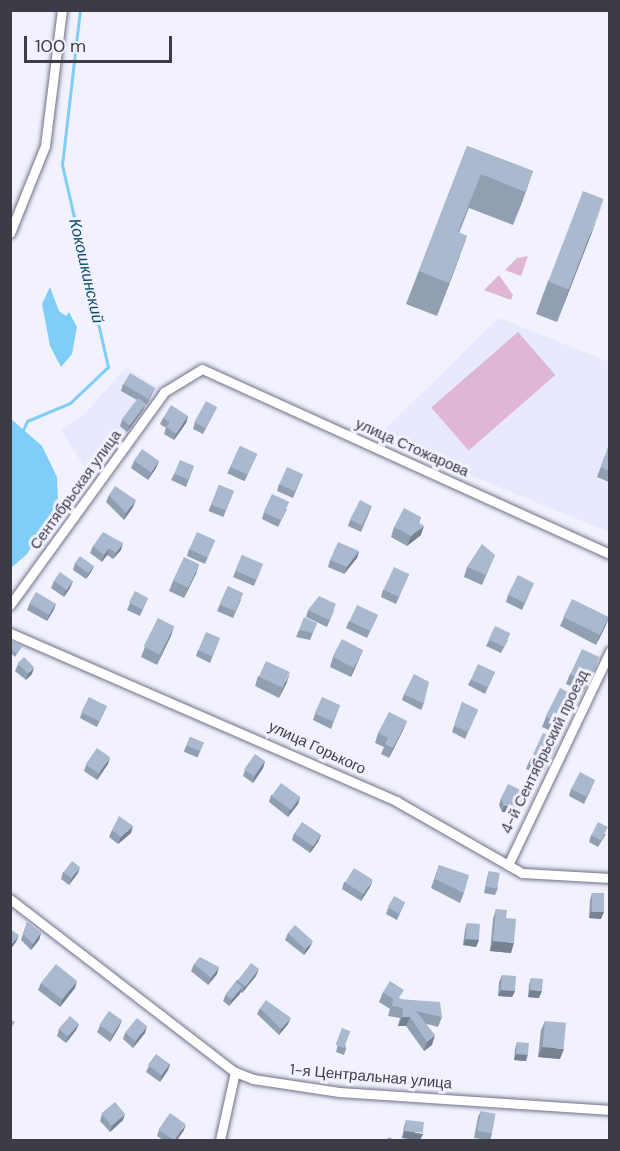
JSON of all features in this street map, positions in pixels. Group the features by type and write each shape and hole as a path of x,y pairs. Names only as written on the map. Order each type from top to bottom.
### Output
{"street":[{"path":"10,233 45,146 62,10"},
{"name":"Сентябрьская улица","path":"10,605 164,392 202,369"},
{"name":"улица Стожарова","path":"202,369 609,554"},
{"name":"улица Горького","path":"10,633 289,750 396,801 529,875 609,878"},
{"name":"4-й Сентябрьский проезд","path":"508,865 609,651"},
{"name":"1-я Центральная улица","path":"10,899 236,1072 339,1092 609,1110"},
{"path":"220,1140 236,1072"}],"shaded area":[{"path":"528,256 521,276 505,270 517,258"},
{"path":"499,275 513,295 511,300 484,290"},
{"path":"499,318 609,362 609,532 377,437"},
{"path":"518,332 555,375 469,450 431,407"},
{"path":"126,368 162,389 95,484 61,430 83,415"}],"water":[{"path":"50,287 59,311 66,316 69,312 77,327 72,354 61,367 50,346 42,304"},
{"path":"11,419 42,446 57,477 58,502 27,554 11,568"}],"building":[{"path":"467,146 533,171 525,192 481,174 458,232 467,236 449,283 419,271"},
{"path":"583,191 604,199 569,289 548,282"},
{"path":"130,373 155,388 148,399 123,384"},
{"path":"138,398 146,404 130,426 122,420"},
{"path":"206,401 217,407 206,428 194,422"},
{"path":"171,405 188,416 176,434 166,427 170,422 163,418"},
{"path":"609,445 609,471 601,467"},
{"path":"240,446 257,454 247,475 230,467"},
{"path":"142,449 159,461 151,473 134,460"},
{"path":"180,460 194,466 188,480 174,474"},
{"path":"287,467 303,474 295,491 279,484"},
{"path":"219,485 234,491 226,510 211,504"},
{"path":"115,486 136,500 126,513 109,495"},
{"path":"272,494 289,502 281,520 264,512"},
{"path":"360,500 372,506 362,526 350,520"},
{"path":"404,508 421,517 418,522 424,526 411,536 394,527"},
{"path":"103,532 123,543 116,553 109,548 104,555 93,546"},
{"path":"197,532 215,540 208,557 189,549"},
{"path":"338,542 359,551 347,567 330,560"},
{"path":"482,544 495,555 486,575 467,567"},
{"path":"242,555 263,564 257,580 235,571"},
{"path":"80,556 94,566 88,573 75,563"},
{"path":"184,557 199,564 188,588 173,581"},
{"path":"394,567 409,574 399,597 383,590"},
{"path":"60,572 73,581 67,590 54,581"},
{"path":"518,575 534,583 524,603 508,595"},
{"path":"228,586 243,593 235,611 220,604"},
{"path":"135,591 148,598 142,610 129,602"},
{"path":"36,592 56,604 49,615 29,603"},
{"path":"319,596 336,604 329,620 308,610"},
{"path":"572,599 609,617 600,635 563,617"},
{"path":"357,605 378,615 370,631 349,621"},
{"path":"304,617 317,623 313,633 299,630"},
{"path":"158,618 174,626 160,655 143,647"},
{"path":"495,626 510,633 504,647 489,640"},
{"path":"206,632 220,638 212,656 198,650"},
{"path":"342,639 363,650 354,668 333,657"},
{"path":"13,640 22,646 17,654 10,648"},
{"path":"582,649 599,657 587,682 570,674"},
{"path":"24,657 34,667 28,673 18,663"},
{"path":"266,661 290,672 282,687 259,676"},
{"path":"478,664 495,672 488,687 471,679"},
{"path":"414,674 429,682 424,703 404,694"},
{"path":"560,688 578,697 563,726 545,717"},
{"path":"89,697 107,706 99,721 81,712"},
{"path":"322,697 340,705 333,722 315,713"},
{"path":"462,702 478,710 468,732 454,726"},
{"path":"389,712 407,721 393,748 385,744 388,738 378,733"},
{"path":"543,733 558,740 546,766 531,759"},
{"path":"190,737 204,743 200,751 186,745"},
{"path":"97,748 110,757 99,774 86,764"},
{"path":"255,754 265,761 254,776 244,770"},
{"path":"580,772 595,780 586,797 571,789"},
{"path":"281,783 300,797 291,810 272,796"},
{"path":"508,784 525,792 519,806 504,806 501,798"},
{"path":"119,816 133,826 121,837 112,830"},
{"path":"302,822 321,835 313,846 294,834"},
{"path":"598,822 608,827 601,840 591,835"},
{"path":"72,861 80,867 72,878 64,872"},
{"path":"439,865 469,875 464,893 435,879"},
{"path":"354,868 373,880 364,894 345,882"},
{"path":"489,871 500,873 497,889 486,887"},
{"path":"592,893 604,893 604,912 592,912"},
{"path":"394,896 405,902 399,914 388,907"},
{"path":"496,909 507,910 506,918 516,919 514,943 493,941"},
{"path":"27,922 41,933 33,944 23,934"},
{"path":"467,923 480,924 479,940 466,939"},
{"path":"295,925 313,941 305,949 288,933"},
{"path":"10,929 19,935 10,946"},
{"path":"200,957 219,967 211,978 194,964"},
{"path":"251,963 259,969 246,987 238,981"},
{"path":"56,964 77,981 62,1000 41,983"},
{"path":"502,975 516,976 515,991 501,990"},
{"path":"531,978 543,979 542,991 530,990"},
{"path":"390,981 404,990 398,999 440,1002 442,1017 416,1011 435,1035 427,1042 410,1017 402,1017 403,1008 392,1006 393,999 383,992"},
{"path":"236,982 242,987 232,999 226,994"},
{"path":"266,1000 291,1018 281,1029 260,1008"},
{"path":"109,1011 122,1020 112,1034 99,1025"},
{"path":"70,1016 79,1024 68,1037 59,1029"},
{"path":"137,1018 147,1026 135,1041 125,1033"},
{"path":"10,1019 15,1022 10,1030"},
{"path":"545,1021 566,1023 564,1049 543,1047"},
{"path":"342,1028 350,1031 344,1048 336,1045"},
{"path":"517,1042 529,1043 528,1055 516,1054"},
{"path":"156,1054 170,1064 162,1075 148,1065"},
{"path":"115,1102 125,1114 111,1126 101,1114"},
{"path":"481,1111 496,1114 492,1133 477,1131"},
{"path":"170,1113 186,1124 174,1140 159,1129"},
{"path":"406,1120 424,1122 423,1133 405,1131"}],"waterway":[{"name":"Кокошкинский","path":"23,430 27,421 70,403 108,367 62,165 80,10"}]}
